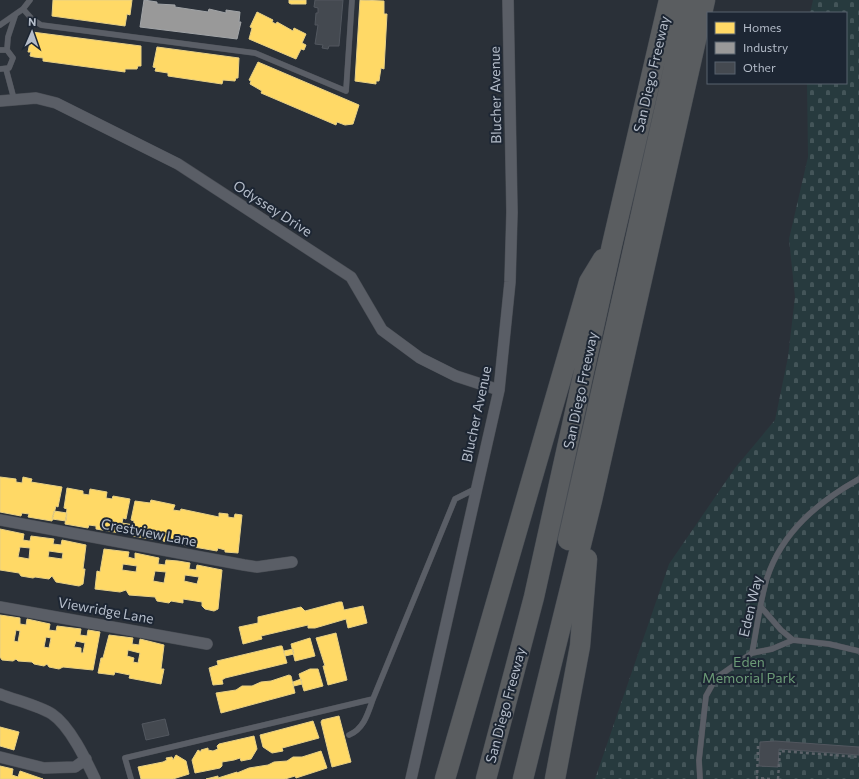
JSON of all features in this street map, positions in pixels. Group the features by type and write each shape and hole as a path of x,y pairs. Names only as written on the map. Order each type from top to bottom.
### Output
{"highway":[{"name":"San Diego Freeway","path":"486,779 534,597 612,245 669,0"},
{"path":"509,779 576,503 689,0"},
{"path":"523,779 592,500 705,0"},
{"path":"445,779 589,282 612,245"},
{"path":"555,779 580,646 592,500"}],"street":[{"name":"Blucher Avenue","path":"410,779 475,489 499,390 510,282 512,212 508,0"},
{"name":"Odyssey Drive","path":"0,101 36,98 56,103 178,164 351,277 382,330 420,358 456,376 499,390"},
{"name":"Crestview Lane","path":"0,520 244,565 258,567 292,562"},
{"name":"Viewridge Lane","path":"0,607 207,644"},
{"path":"0,694 52,714 62,723 86,759 95,779"},
{"path":"0,757 44,768 76,767 86,759"}],"lane":[{"path":"0,25 23,9 30,0"},
{"path":"23,9 32,19 41,25 255,53 346,91 352,0"},
{"path":"14,16 8,37 8,50 13,58 12,65 3,69 14,99"},
{"path":"0,50 8,50"},
{"name":"Eden Way","path":"700,779 699,760 706,696 716,678 752,653 767,578 782,546 805,516 838,491 859,479"},
{"path":"349,735 355,732 362,724 455,499 475,489"},
{"path":"761,607 781,630 793,640"},
{"path":"752,653 772,649 793,640 829,644 859,651"},
{"path":"130,779 125,758 373,699"}],"path":[{"path":"758,746 757,778 771,779"},
{"path":"778,779 780,751 859,757"}],"green space":[{"name":"Eden Memorial Park","path":"813,0 859,0 859,779 595,779 669,564 735,468 775,420 788,357 795,297 789,239 808,157 807,84 847,84 847,12 810,12"}],"building: Homes":[{"path":"53,0 132,0 130,15 127,14 125,26 52,16"},
{"path":"289,0 306,0 306,4 291,4 289,3"},
{"path":"360,0 384,1 384,14 387,14 384,69 381,68 379,81 376,81 376,84 355,81"},
{"path":"257,12 273,20 272,22 276,24 277,22 293,31 294,28 306,34 302,43 306,45 304,50 301,49 296,59 249,39 252,28 250,27"},
{"path":"32,32 141,46 141,66 138,66 137,69 125,69 125,72 43,61 43,58 30,56 31,52 28,52"},
{"path":"157,47 239,58 238,78 236,78 235,81 223,80 222,84 168,76 168,73 155,71 156,68 153,67"},
{"path":"258,62 359,105 353,124 345,125 337,122 336,125 261,93 262,91 250,84 251,81 249,80"},
{"path":"0,477 16,479 16,482 22,483 23,477 32,479 31,482 62,487 58,507 56,506 52,521 28,517 29,514 22,513 21,516 0,512"},
{"path":"67,488 83,491 83,494 89,495 90,489 107,492 106,498 112,499 113,496 130,499 126,519 123,518 120,533 96,529 96,526 89,525 88,528 65,524 67,509 64,508"},
{"path":"151,500 175,505 173,510 180,511 181,509 219,517 219,513 228,514 228,517 234,518 235,514 242,515 238,553 225,552 225,550 218,548 217,551 194,547 194,544 187,543 187,546 163,541 164,538 156,537 156,540 133,536 134,521 131,520 135,501 150,503"},
{"path":"54,511 67,513 66,521 52,519"},
{"path":"122,523 134,525 133,533 120,531"},
{"path":"0,529 24,534 23,540 30,541 31,536 54,539 53,544 61,545 62,540 86,545 83,584 79,586 56,582 52,576 49,579 33,578 21,576 19,573 0,570","holes":["20,547 30,548 29,559 18,557","49,551 63,553 62,559 48,557"]},
{"path":"104,549 129,552 128,557 135,559 135,553 159,558 158,564 165,565 166,560 178,561 190,563 189,569 196,570 197,565 222,570 218,609 214,611 205,609 202,606 202,602 183,599 183,603 171,601 169,603 157,601 155,597 129,595 126,590 120,592 95,589 97,571 100,572","holes":["123,564 137,566 136,572 122,570","155,571 166,572 164,583 153,581","185,575 199,577 197,584 184,581"]},
{"path":"342,602 344,610 363,606 367,623 348,628 346,619 315,628 308,628 308,625 261,636 262,639 243,644 239,627 258,623 258,617 301,607 305,611"},
{"path":"0,615 20,618 20,624 26,625 27,619 50,624 49,630 56,631 57,626 81,629 80,635 87,636 88,630 100,632 93,670 63,667 59,669 49,667 47,664 44,666 34,664 32,662 18,661 16,659 13,661 2,660 0,657","holes":["16,630 20,631 18,642 14,641","46,637 51,638 49,648 44,647","76,641 85,643 83,653 81,653 81,648 74,647"]},
{"path":"336,633 347,680 328,685 323,666 325,666 316,638"},
{"path":"109,635 133,638 132,644 139,645 140,639 164,645 161,669 164,669 161,684 129,678 130,675 115,672 114,675 98,673 101,658 103,658","holes":["128,650 140,653 138,663 133,662 134,658 127,656"]},
{"path":"310,638 315,656 295,661 291,644"},
{"path":"282,646 287,663 225,678 222,680 223,684 213,685 209,668 218,665 217,661"},
{"path":"293,649 294,654 285,656 284,651"},
{"path":"310,669 318,669 323,686 304,691 299,674"},
{"path":"289,675 291,676 295,693 221,713 216,693 236,690 242,686 252,686 261,682 271,681"},
{"path":"301,679 302,684 294,686 293,682"},
{"path":"339,716 351,762 332,767 321,722 322,720"},
{"path":"313,721 319,738 282,748 283,751 272,753 263,747 260,735"},
{"path":"0,727 19,732 14,750 0,746"},
{"path":"254,736 257,749 251,759 241,761 240,758 222,762 222,766 220,768 195,773 192,760 198,750 201,752 201,750 208,748 208,750 213,751 218,749 217,746 219,744"},
{"path":"321,751 327,768 296,778 295,776 285,779 206,779 218,776 218,778 249,768 268,765 274,762 287,761 293,757 302,757"},
{"path":"176,755 186,761 189,774 173,779 141,779 138,767 163,762 167,760 166,758 172,757 173,760"},
{"path":"0,766 13,769 12,775 18,777 20,771 43,779 0,779"}],"building: Industry":[{"path":"144,0 157,2 157,4 175,5 175,7 208,12 209,9 226,13 226,10 240,12 239,22 241,22 237,39 140,27"}],"building: Other":[{"path":"315,0 343,0 339,46 329,46 328,49 322,48 323,45 315,44 318,25 315,25 316,13 318,13 318,8 314,7"},
{"path":"165,719 169,735 146,740 142,724"},
{"path":"775,741 859,747 859,755 779,749 778,767 759,766 760,742"}]}
